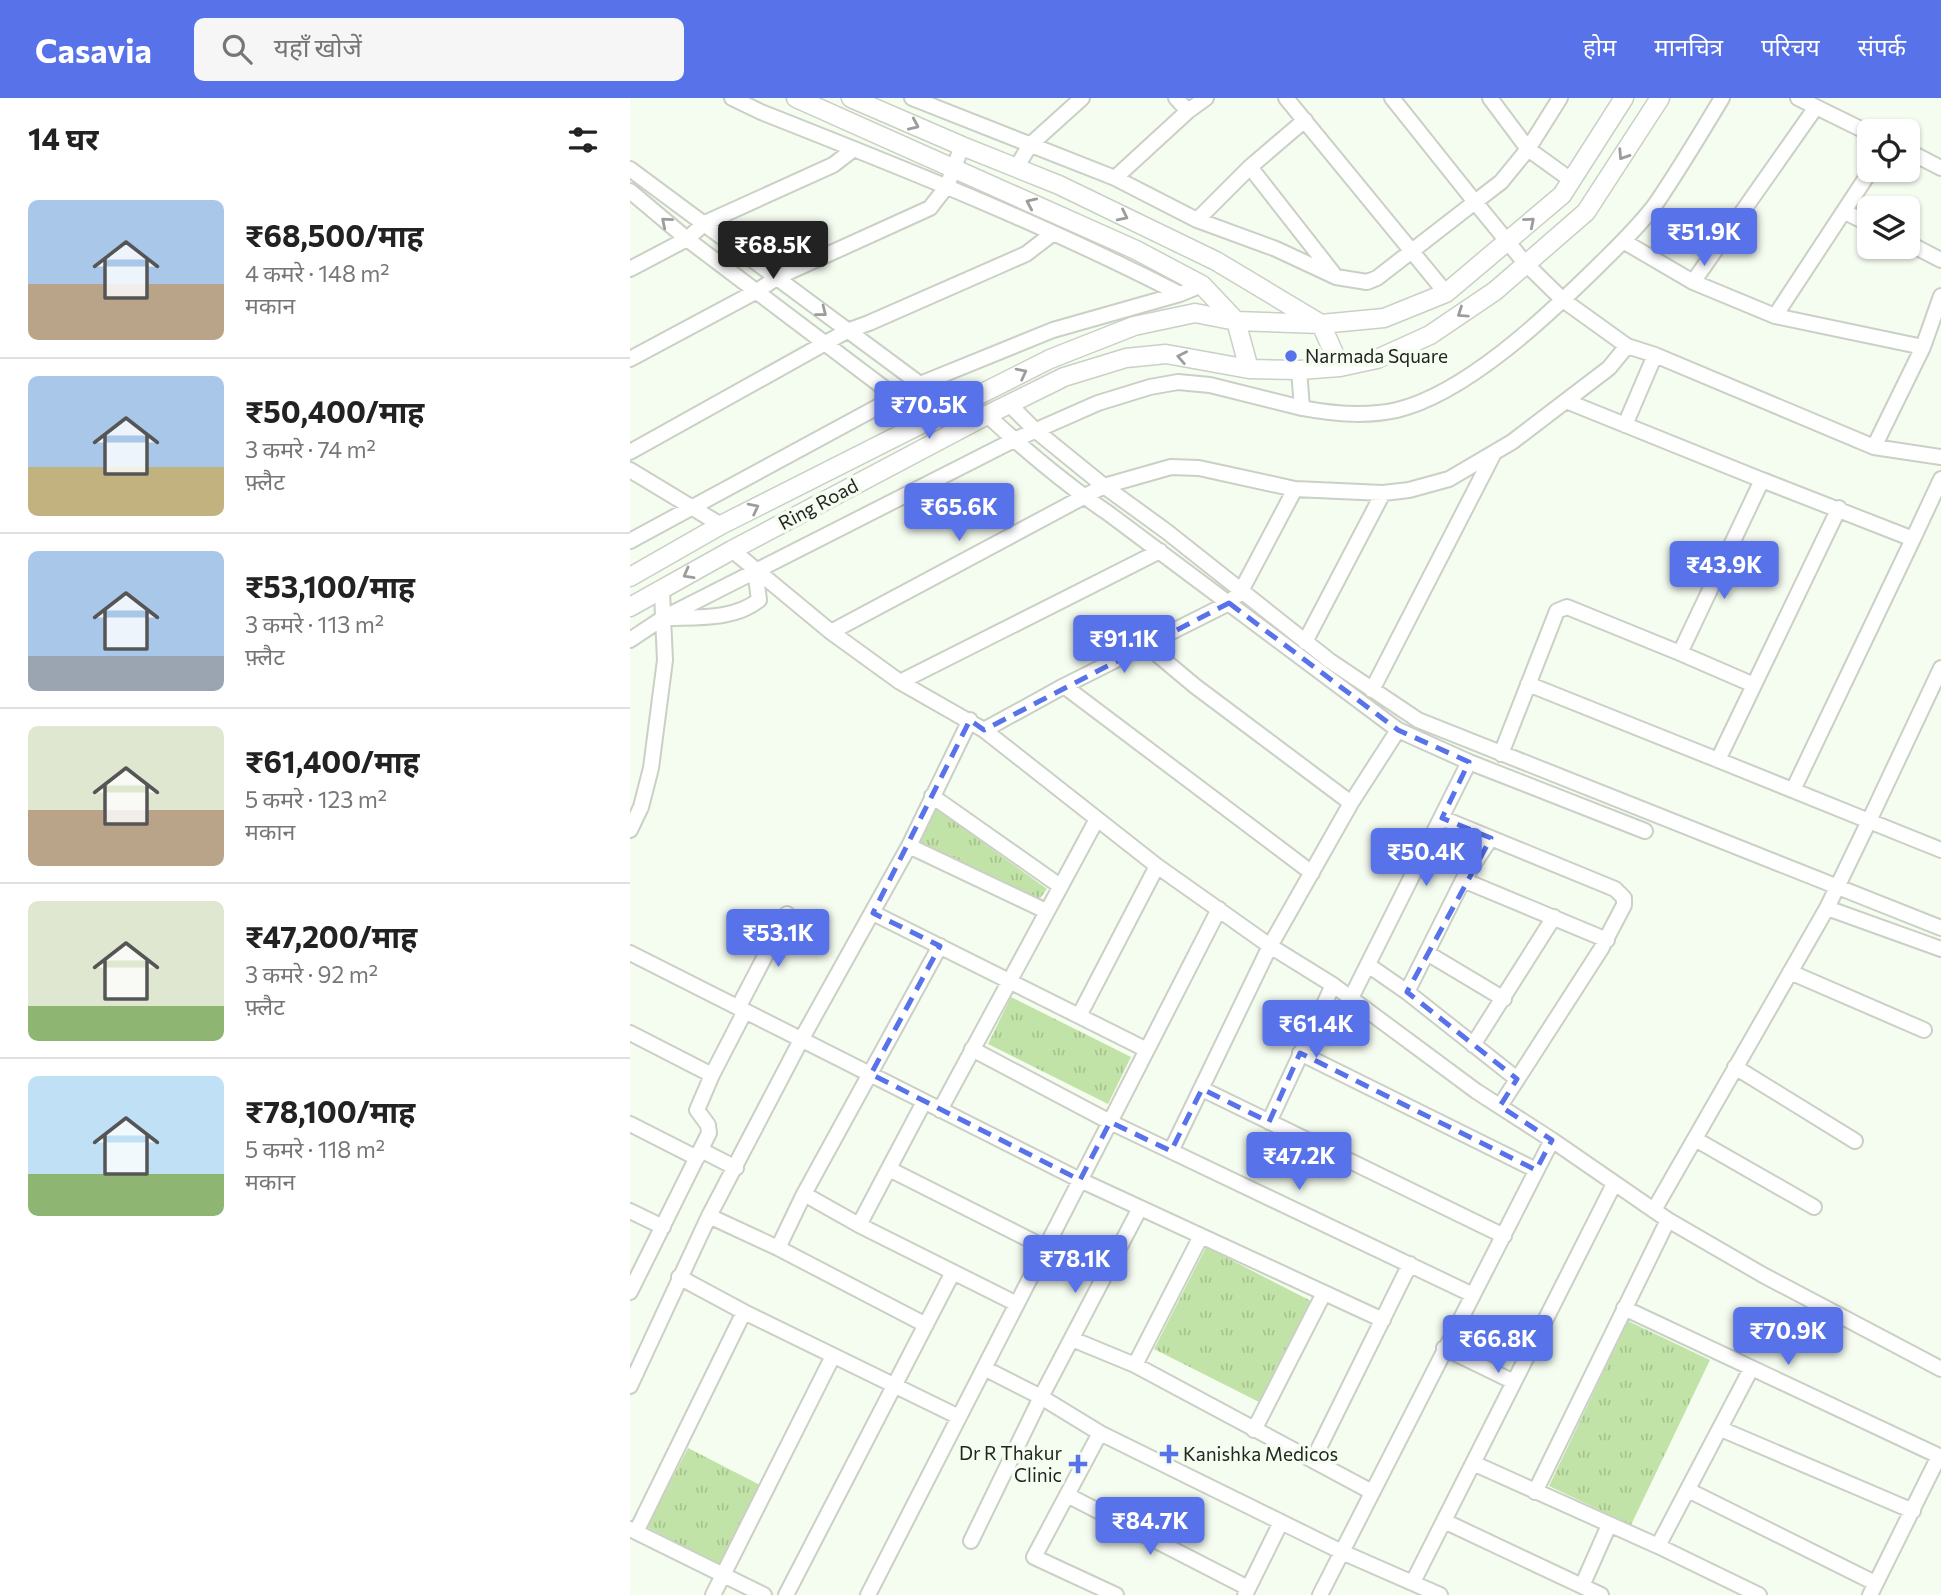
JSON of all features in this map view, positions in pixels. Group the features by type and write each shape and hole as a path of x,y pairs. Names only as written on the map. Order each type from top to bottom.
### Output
{"main road":[{"path":"796,98 1136,250 1202,285 1236,321 1249,369"},
{"path":"852,98 1059,185 1216,261 1321,324 1340,367"},
{"name":"Ring Road","path":"630,577 720,525 1050,359 1134,326 1195,313 1236,321 1321,324 1384,318 1446,293 1562,195 1624,98"},
{"name":"Ring Road","path":"630,607 987,415 1065,377 1126,358 1166,354 1249,369 1340,367 1377,359 1430,335 1495,291 1586,212 1660,98"},
{"path":"648,567 662,589"}],"street":[{"path":"732,98 764,105 854,149 947,186 1123,265 1180,294"},
{"path":"912,98 1115,178 1198,220 1276,249 1336,276 1367,282 1377,278 1500,182 1528,149 1560,98"},
{"path":"1176,98 1188,111"},
{"path":"1115,178 1188,111 1206,98"},
{"path":"1286,98 1446,293"},
{"path":"1392,98 1525,263 1563,300 1627,346 1655,355 1874,447 1941,457"},
{"path":"1490,98 1528,149 1571,180"},
{"path":"630,640 663,618 755,570 1014,440 1098,402 1178,382 1210,385 1332,414 1378,413 1399,410 1448,390 1541,321 1623,241 1656,204 1723,98"},
{"path":"1798,98 1857,127"},
{"path":"1016,168 1030,145 1075,101"},
{"path":"1693,282 1816,107"},
{"path":"1198,220 1250,167 1305,120"},
{"path":"630,359 778,278 929,208 947,186 962,146"},
{"path":"630,269 687,239 705,223 833,165 854,149"},
{"path":"1920,157 1941,168"},
{"path":"1250,167 1336,276"},
{"path":"632,172 705,223 920,384"},
{"path":"1775,316 1864,182"},
{"path":"630,191 687,239 896,397"},
{"path":"1845,212 1857,218"},
{"path":"630,452 847,331 1026,254 1052,234"},
{"path":"1623,241 1693,282 1775,316 1923,347"},
{"path":"1920,249 1941,260"},
{"path":"630,541 920,384 1053,330 1180,294 1202,285"},
{"path":"1874,447 1923,347 1941,296"},
{"path":"831,632 1083,496 1104,486 1171,467 1199,468 1294,489 1383,493 1409,490 1449,478 1512,442 1609,368 1627,346"},
{"path":"1625,425 1655,355"},
{"path":"1299,370 1301,408"},
{"path":"1566,401 1913,539"},
{"path":"1009,404 1035,430 1104,486 1167,531 1305,642 1418,720 1941,928"},
{"path":"987,415 1083,496 1398,730 1472,763 1645,831"},
{"path":"1372,690 1494,453"},
{"path":"630,470 720,525"},
{"path":"1793,790 1941,479"},
{"path":"1680,653 1762,480"},
{"path":"984,730 1063,686 1229,603 1241,591 1294,489"},
{"path":"1305,642 1383,493"},
{"path":"1718,760 1839,508"},
{"path":"732,550 831,632 900,682 984,730 1157,866 1270,946 1334,985 1500,1106 1668,1220 1763,1275 1941,1369"},
{"path":"900,682 1160,551"},
{"path":"663,618 710,617 749,608 759,600 755,570"},
{"path":"630,830 641,807 651,768 665,660 662,589"},
{"path":"1501,754 1557,611 1561,608 1567,607 1754,685"},
{"path":"1146,645 1195,686 1351,803"},
{"path":"1654,1210 1827,908 1941,668"},
{"path":"1528,684 1941,850"},
{"path":"1063,686 1312,873"},
{"path":"632,1379 709,1216 801,1040 909,846 970,720"},
{"path":"1171,1151 1270,946 1351,803 1398,730"},
{"path":"1352,998 1442,818 1483,746"},
{"path":"932,796 1060,886"},
{"path":"1442,818 1621,893 1624,898 1624,905 1607,940 1500,1106"},
{"path":"940,1110 1097,819"},
{"path":"1407,992 1463,880 1491,838"},
{"path":"909,846 1046,911"},
{"path":"1079,1016 1157,866"},
{"path":"1463,880 1607,940"},
{"path":"1827,908 1941,949"},
{"path":"872,1594 1044,1247 1219,909"},
{"path":"873,913 1147,1050"},
{"path":"630,1292 699,1154 709,1129 697,1110 741,1009 788,914"},
{"path":"1473,1045 1554,917"},
{"path":"778,1248 804,1194 940,946"},
{"path":"630,953 1080,1180 1383,1320"},
{"path":"1427,953 1504,999"},
{"path":"1368,965 1407,992 1517,1079"},
{"path":"1790,972 1924,1030"},
{"path":"1269,1122 1334,985"},
{"path":"630,1033 712,1075"},
{"path":"972,1049 1110,1122 1471,1294"},
{"path":"1300,1053 1536,1170"},
{"path":"1735,1067 1855,1142"},
{"path":"1202,1090 1504,1236"},
{"path":"859,1225 924,1102"},
{"path":"630,1124 736,1168"},
{"path":"1696,1139 1814,1207"},
{"path":"1321,1595 1471,1294 1504,1236 1552,1140"},
{"path":"889,1169 1044,1247"},
{"path":"1413,1583 1615,1184"},
{"path":"804,1194 859,1225 1017,1304"},
{"path":"971,1541 1041,1397 1140,1208"},
{"path":"630,1211 663,1227"},
{"path":"709,1216 778,1248 926,1325"},
{"path":"1535,1492 1668,1220"},
{"path":"1135,1365 1200,1236"},
{"path":"1313,1460 1410,1264"},
{"path":"786,1595 953,1272"},
{"path":"679,1277 744,1312 959,1417"},
{"path":"1254,1430 1324,1293"},
{"path":"1624,1308 1940,1457 1872,1589 1688,1490"},
{"path":"744,1312 633,1531 764,1595"},
{"path":"1072,1339 1135,1365 1372,1492"},
{"path":"1444,1348 1514,1382"},
{"path":"713,1595 833,1356"},
{"path":"984,1368 1041,1397 1100,1433 1342,1552 1440,1595"},
{"path":"1658,1546 1751,1369"},
{"path":"1721,1429 1913,1511"},
{"path":"1100,1433 1034,1557 1116,1595"},
{"path":"1472,1463 1658,1546 1759,1595"},
{"path":"1067,1495 1246,1592 1281,1522"},
{"path":"1444,1521 1601,1595"},
{"path":"1582,1586 1609,1525"}],"highlighted area":[{"path":"1229,603 1398,730 1469,762 1442,818 1491,838 1407,992 1517,1079 1500,1106 1552,1140 1536,1170 1300,1053 1269,1122 1202,1089 1171,1151 1110,1122 1080,1180 871,1074 940,946 873,913 970,720 984,730"}],"green space":[{"path":"935,808 1047,889 1037,902 918,842"},
{"path":"1011,997 1131,1057 1108,1104 988,1044"},
{"path":"1206,1247 1313,1302 1261,1403 1154,1349"},
{"path":"1628,1321 1710,1360 1631,1525 1549,1486"},
{"path":"688,1448 760,1485 719,1565 647,1527"}],"place":[{"name":"Narmada Square","path":"1291,356"},
{"name":"Kanishka Medicos","path":"1169,1454"},
{"name":"Dr R Thakur Clinic","path":"1078,1464"}]}
